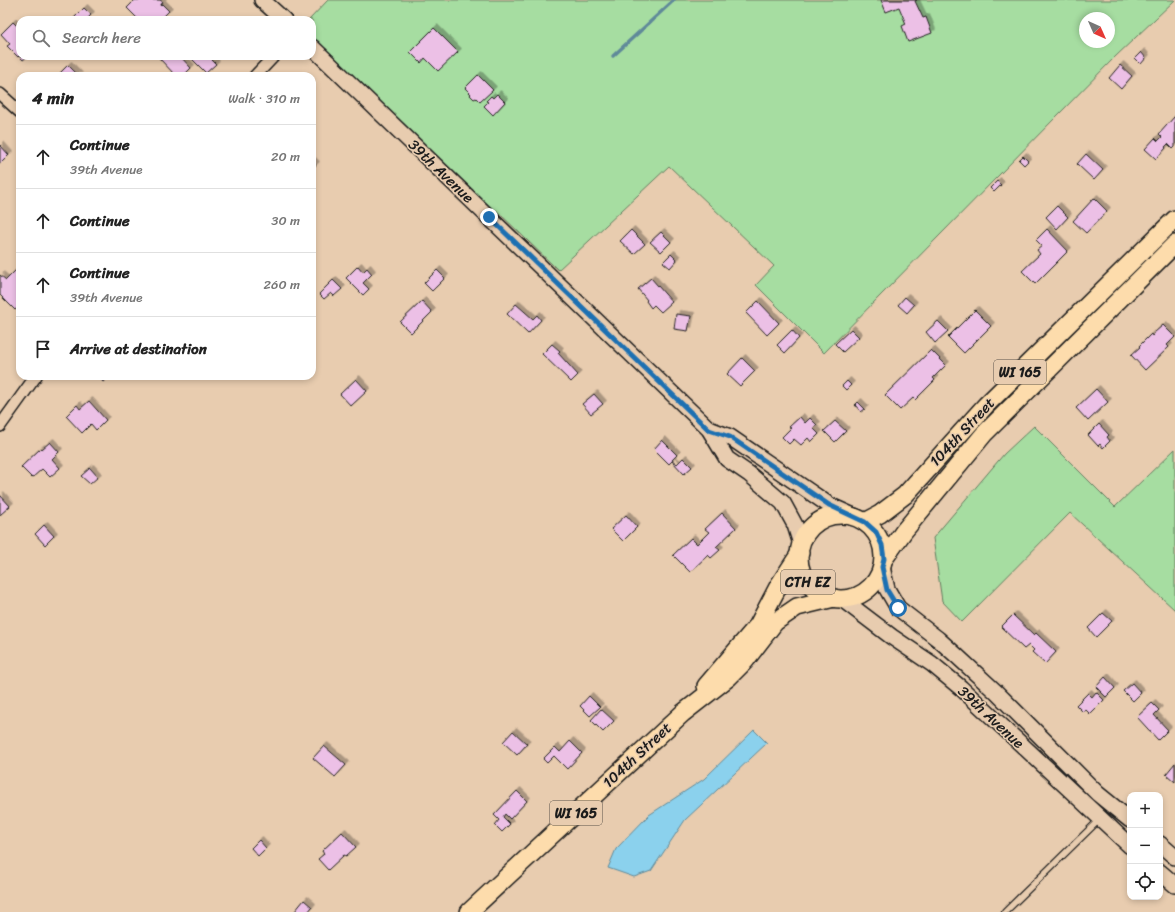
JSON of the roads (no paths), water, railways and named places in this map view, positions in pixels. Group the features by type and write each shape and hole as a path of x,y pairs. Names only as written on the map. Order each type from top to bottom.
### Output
{"main road":[{"path":"262,0 280,16"},
{"name":"39th Avenue","path":"316,51 709,430 727,459 749,474 783,503 796,524 800,548"},
{"name":"104th Street","path":"862,520 880,514 905,495 986,405 1175,219"},
{"name":"104th Street","path":"883,563 904,531 984,434 1175,244"},
{"name":"39th Avenue","path":"709,430 730,437 829,505 862,520"},
{"name":"WI 165","path":"800,548 808,532 818,522 830,516 844,515 862,520"},
{"name":"CTH EZ","path":"862,520 876,532 882,545 883,563"},
{"name":"104th Street","path":"683,713 758,625 800,548"},
{"name":"CTH EZ","path":"800,548 800,565 804,577 812,587 822,594 838,599"},
{"name":"39th Avenue","path":"883,563 887,590 898,608 938,639 996,692 1098,794 1127,818"},
{"name":"WI 165","path":"838,599 855,596 867,590 876,580 883,563"},
{"name":"39th Avenue","path":"838,599 932,664 961,688 1127,843"},
{"name":"104th Street","path":"469,912 683,713 729,677 745,661 775,622 797,607 838,599"},
{"path":"981,707 996,692"},
{"path":"1163,847 1175,857"},
{"path":"1163,875 1175,885"}],"street":[{"path":"260,72 270,60"},
{"path":"0,94 16,108"},
{"path":"0,426 33,380"}],"lane":[{"path":"1005,912 1100,819"}],"water":[{"path":"754,730 767,743 685,820 651,871 634,877 608,868 616,849 649,815 704,779"}],"waterway":[{"path":"613,56 674,0"}]}
